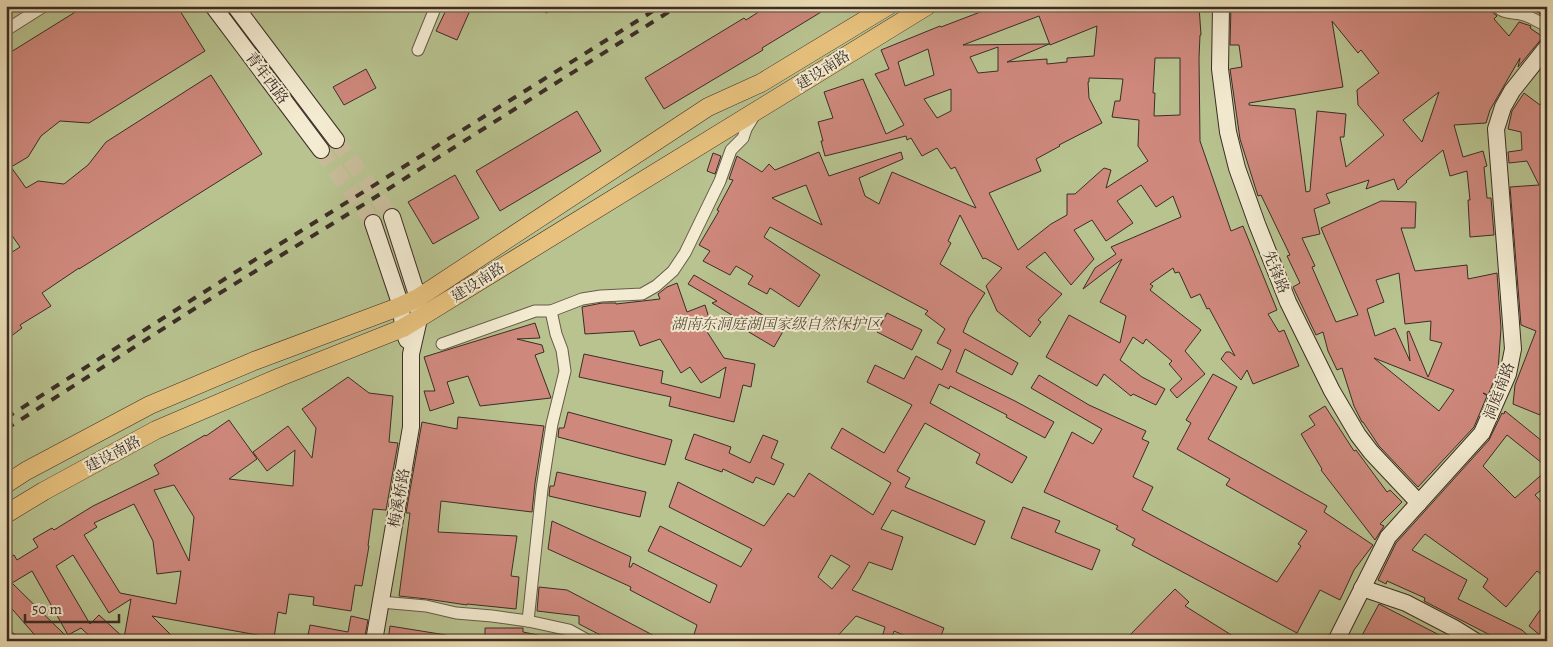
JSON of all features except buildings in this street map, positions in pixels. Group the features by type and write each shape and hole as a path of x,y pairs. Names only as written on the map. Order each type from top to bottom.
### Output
{"main road":[{"name":"青年西路","path":"213,6 321,150"},
{"name":"青年西路","path":"235,6 336,140"},
{"name":"建设南路","path":"6,484 26,471 150,405 254,361 418,298 708,107 761,83 888,6"},
{"name":"建设南路","path":"6,514 44,491 156,430 280,377 403,328 928,6"},
{"name":"先锋路","path":"1221,6 1220,69 1228,132 1237,168 1288,302 1332,391 1358,435 1371,452 1419,503"},
{"name":"洞庭南路","path":"1336,641 1388,537 1482,433 1508,374 1513,349 1496,129 1503,107 1512,91 1547,47"},
{"path":"392,217 418,298 419,319 411,354"},
{"path":"373,223 401,306 403,328 411,354"},
{"name":"梅溪桥路","path":"374,641 411,427 411,354"},
{"path":"1362,588 1406,603 1475,641"}],"street":[{"path":"6,30 44,6"},
{"path":"418,50 436,6"},
{"path":"1497,6 1500,10 1512,14 1520,14 1547,26"},
{"path":"442,344 535,311 551,310 582,299 642,294 656,286 673,271 685,252 720,181 731,150 743,138 757,111"},
{"path":"528,621 542,489 552,424 565,371 562,350 556,334 551,310"},
{"path":"381,602 426,606 456,613 528,621 569,630 589,641"}],"green space":[{"name":"湖南东洞庭湖国家级自然保护区","path":"6,6 1547,6 1547,641 6,641"}],"tunnel":[{"path":"336,140 392,217"},
{"path":"321,150 373,223"}],"railway":[{"path":"545,12 553,6"},
{"path":"6,418 661,6"},
{"path":"6,429 678,6"}]}
